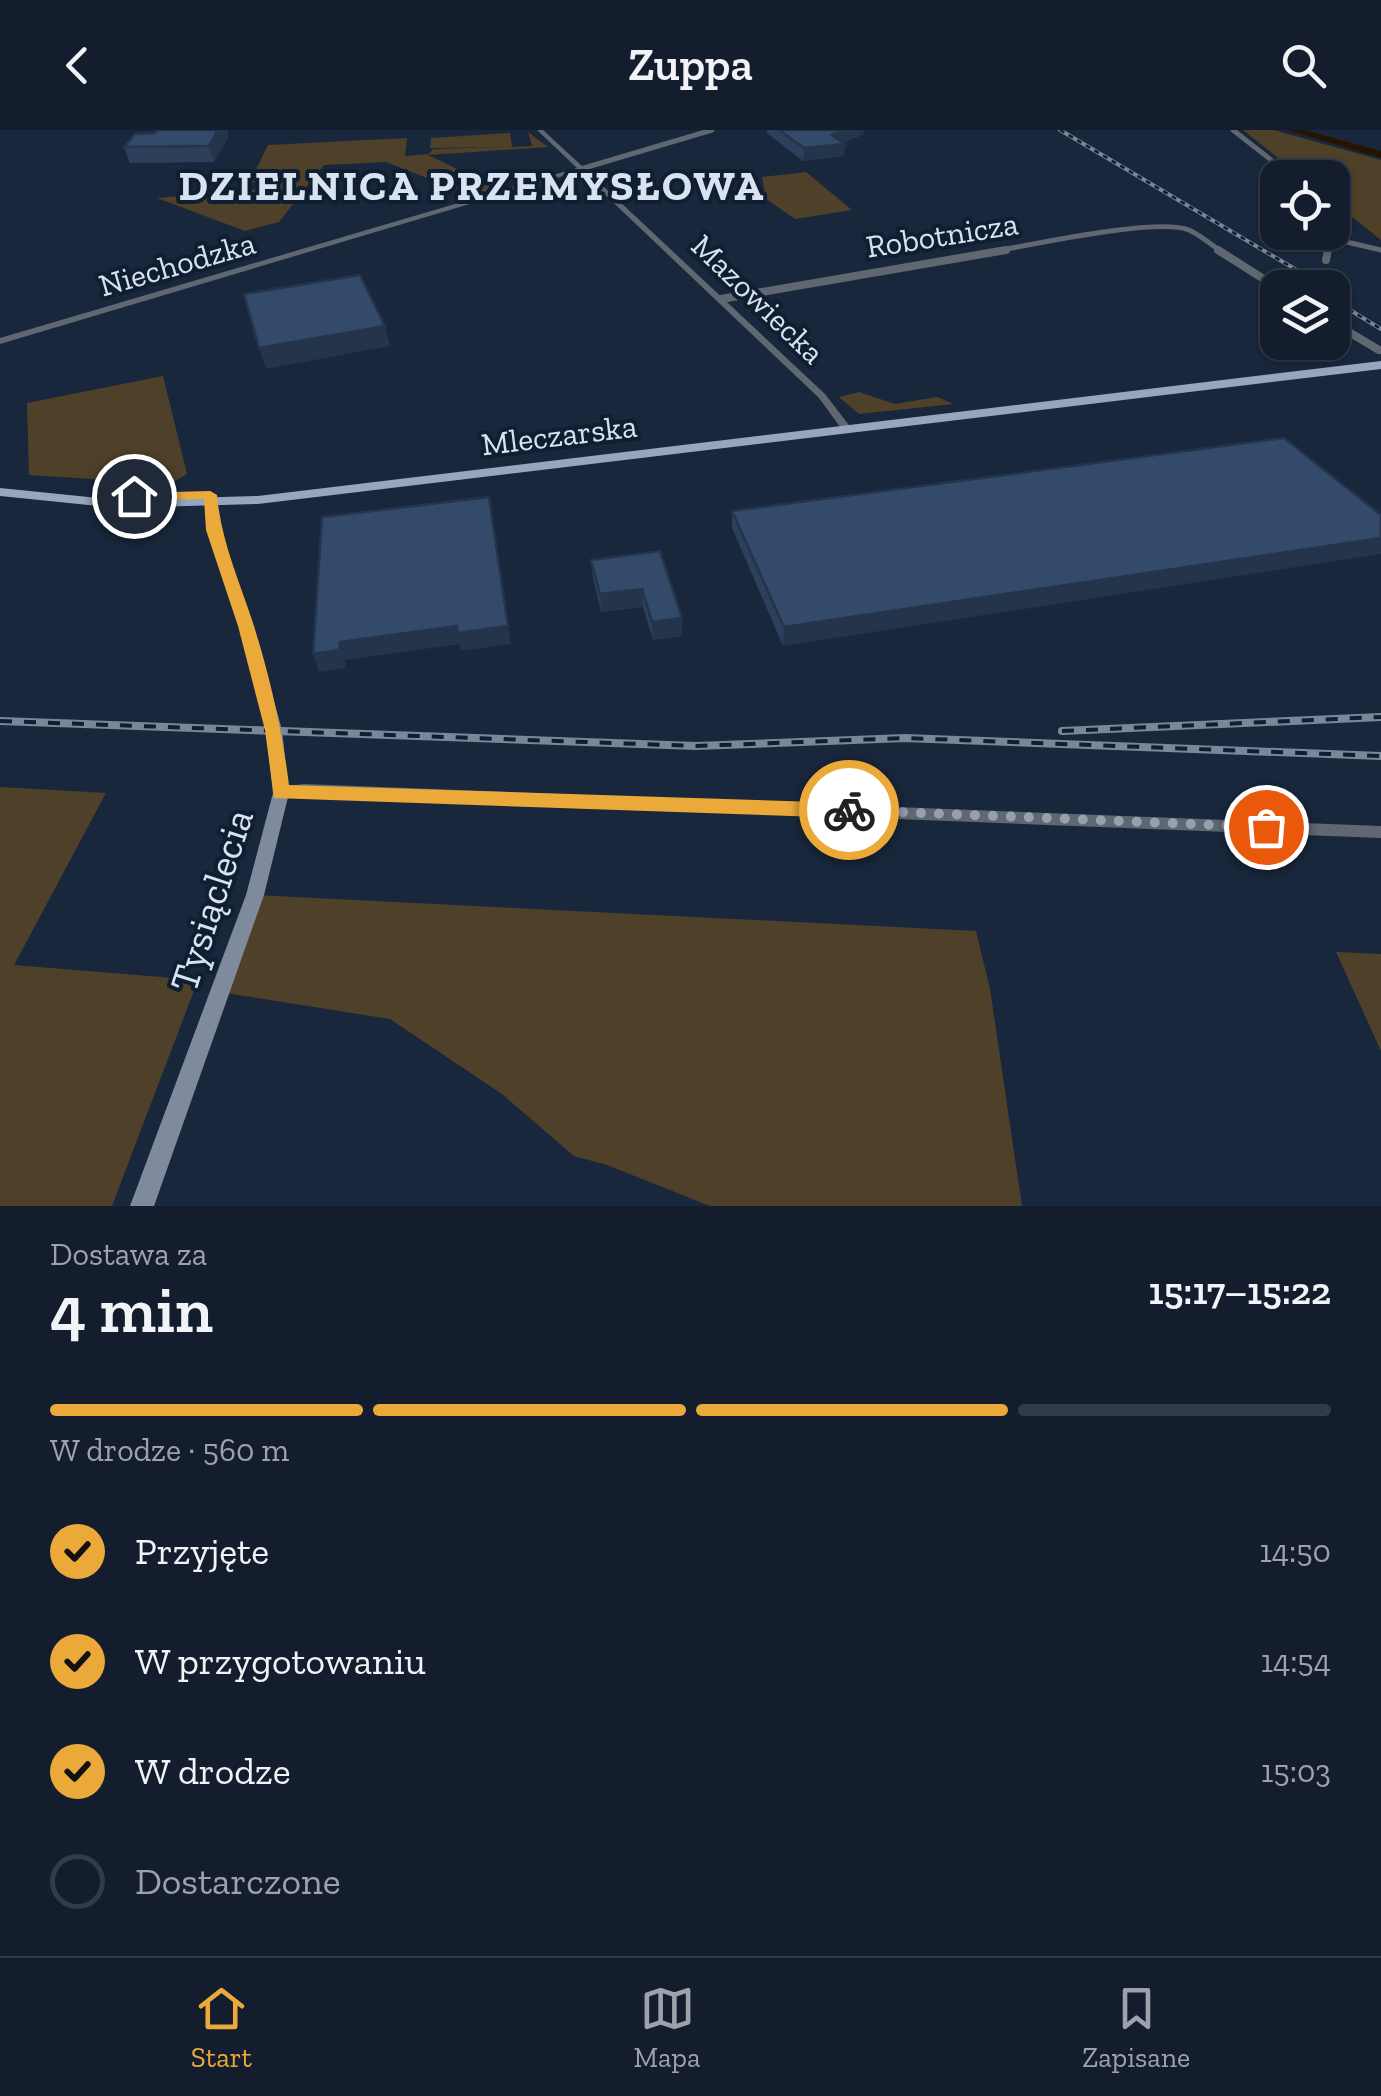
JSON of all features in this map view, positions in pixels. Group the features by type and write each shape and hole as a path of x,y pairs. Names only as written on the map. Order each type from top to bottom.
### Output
{"main road":[{"name":"Mleczarska","path":"0,492 86,502 209,499 1381,365"},
{"name":"Mleczarska","path":"0,484 123,496 209,499"},
{"name":"Tysiąclecia","path":"142,1206 255,894 281,793 274,730 209,499"}],"street":[{"name":"Mazowiecka","path":"540,130 822,396 845,426"},
{"name":"Niechodzka","path":"0,341 712,130"},
{"path":"1233,130 1271,160"},
{"name":"Robotnicza","path":"721,299 1101,233 1172,227 1188,230 1260,276"},
{"path":"1350,243 1381,250"},
{"path":"1326,260 1327,250"},
{"path":"1350,333 1379,350"},
{"path":"281,793 305,790 476,796 1381,832"}],"shaded area":[{"path":"1243,130 1274,130 1381,160 1381,240 1350,215 1350,160 1281,160"},
{"path":"528,132 548,147 428,155 499,189 473,196 386,162 324,165 279,222 245,231 157,198 254,190 259,183 250,182 268,145 407,138 405,156 429,154 433,149 508,147 430,148 431,138 510,133 512,147 532,146"},
{"path":"806,172 852,210 795,219 766,199 762,177"},
{"path":"163,376 187,474 170,484 29,475 27,403"},
{"path":"859,392 895,404 937,397 954,404 859,414 839,397"},
{"path":"0,787 106,793 14,965 198,980 112,1206 0,1206"},
{"path":"255,895 976,931 990,989 1022,1206 710,1206 574,1156 502,1094 390,1019 220,992"},
{"path":"1336,952 1381,954 1381,1051"}],"building":[{"path":"218,130 209,146 124,147 135,134"},
{"path":"779,130 845,130 832,135 845,144 804,148"},
{"path":"360,275 385,326 259,348 244,294"},
{"path":"1284,438 1381,515 1381,538 784,627 732,511"},
{"path":"489,497 508,626 457,633 457,626 340,642 339,650 313,654 322,517"},
{"path":"660,551 682,618 652,622 642,589 600,594 591,560"}],"waterway":[{"path":"1292,130 1381,155"}],"railway":[{"path":"1060,130 1297,270"},
{"path":"1350,310 1381,329"},
{"path":"1062,731 1381,717"},
{"path":"0,721 696,746 905,738 1381,756"}],"way so far":[{"path":"849,810 1266,827"}],"district":[{"name":"DZIELNICA PRZEMYSŁOWA","path":"472,185"}],"route":[{"path":"134,496 210,495 213,530 246,626 274,730 281,793 305,790 849,810"}]}
